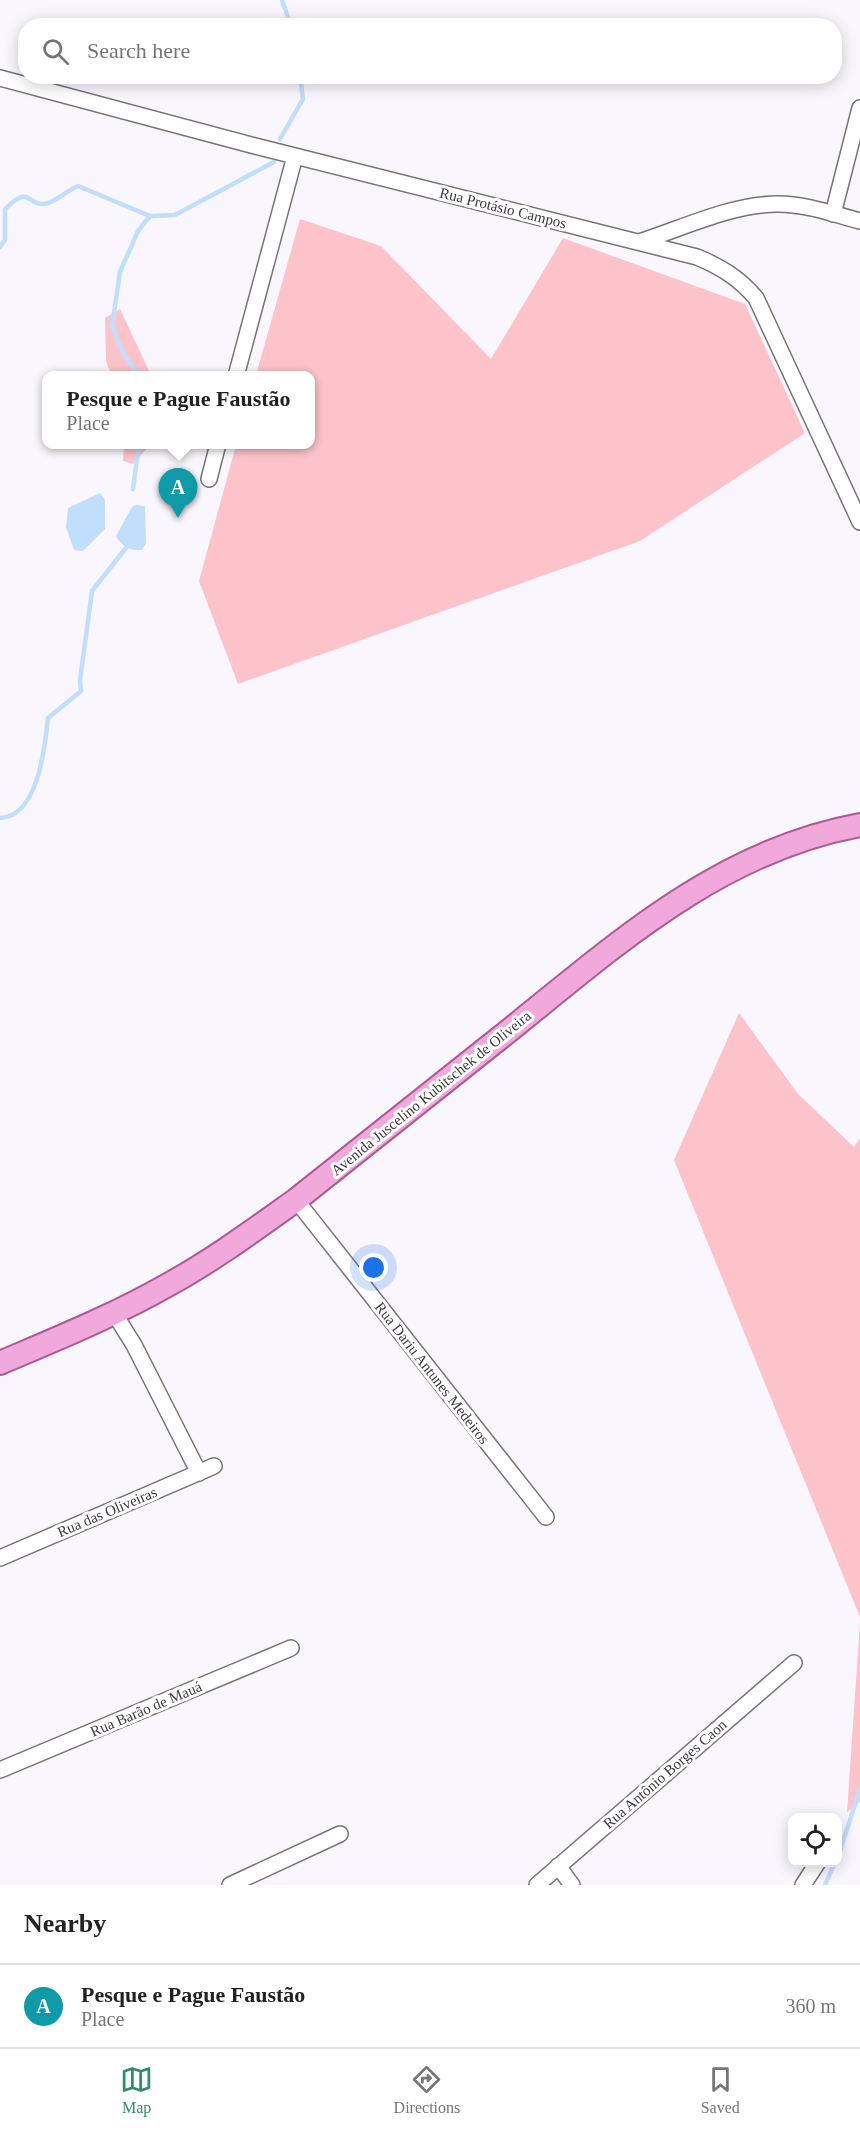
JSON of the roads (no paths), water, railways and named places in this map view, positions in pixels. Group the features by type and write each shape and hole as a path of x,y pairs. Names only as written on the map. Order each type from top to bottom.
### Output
{"main road":[{"name":"Avenida Juscelino Kubitschek de Oliveira","path":"0,1363 114,1313 196,1268 296,1200 613,946 680,898 738,864 782,845 860,825"}],"street":[{"name":"Rua Protásio Campos","path":"0,78 18,83"},
{"name":"Rua Protásio Campos","path":"23,84 295,156 697,257 719,266 741,280 756,298 860,522"},
{"path":"833,214 860,108"},
{"path":"237,371 295,156"},
{"path":"639,242 751,207 787,205 860,221"},
{"path":"209,479 217,449"},
{"name":"Rua Dariu Antunes Medeiros","path":"296,1200 546,1517"},
{"path":"114,1313 134,1345 199,1473"},
{"name":"Rua das Oliveiras","path":"0,1558 214,1467"},
{"name":"Rua Barão de Mauá","path":"0,1770 291,1648"},
{"name":"Rua Antônio Borges Caon","path":"537,1885 794,1663"},
{"path":"230,1885 340,1834"},
{"path":"558,1866 572,1885"},
{"path":"803,1885 815,1867"}],"water":[{"path":"100,493 105,500 105,529 83,551 74,550 66,527 68,508"},
{"path":"145,506 146,543 142,550 127,547 116,536 132,507"}],"waterway":[{"path":"282,0 288,18"},
{"path":"280,139 303,99 301,84"},
{"path":"136,371 123,353 112,326 120,272 138,231 150,216 175,215 274,162"},
{"path":"0,247 5,240 5,209 14,201 25,197 36,203 48,203 78,186 150,216"},
{"path":"133,489 138,449"},
{"path":"0,818 13,815 31,794 42,762 48,718 81,691 80,680 92,591 129,544"},
{"path":"842,1845 860,1789"},
{"path":"825,1885 833,1867"}],"place":[{"name":"Pesque e Pague Faustão","path":"178,518"}]}
